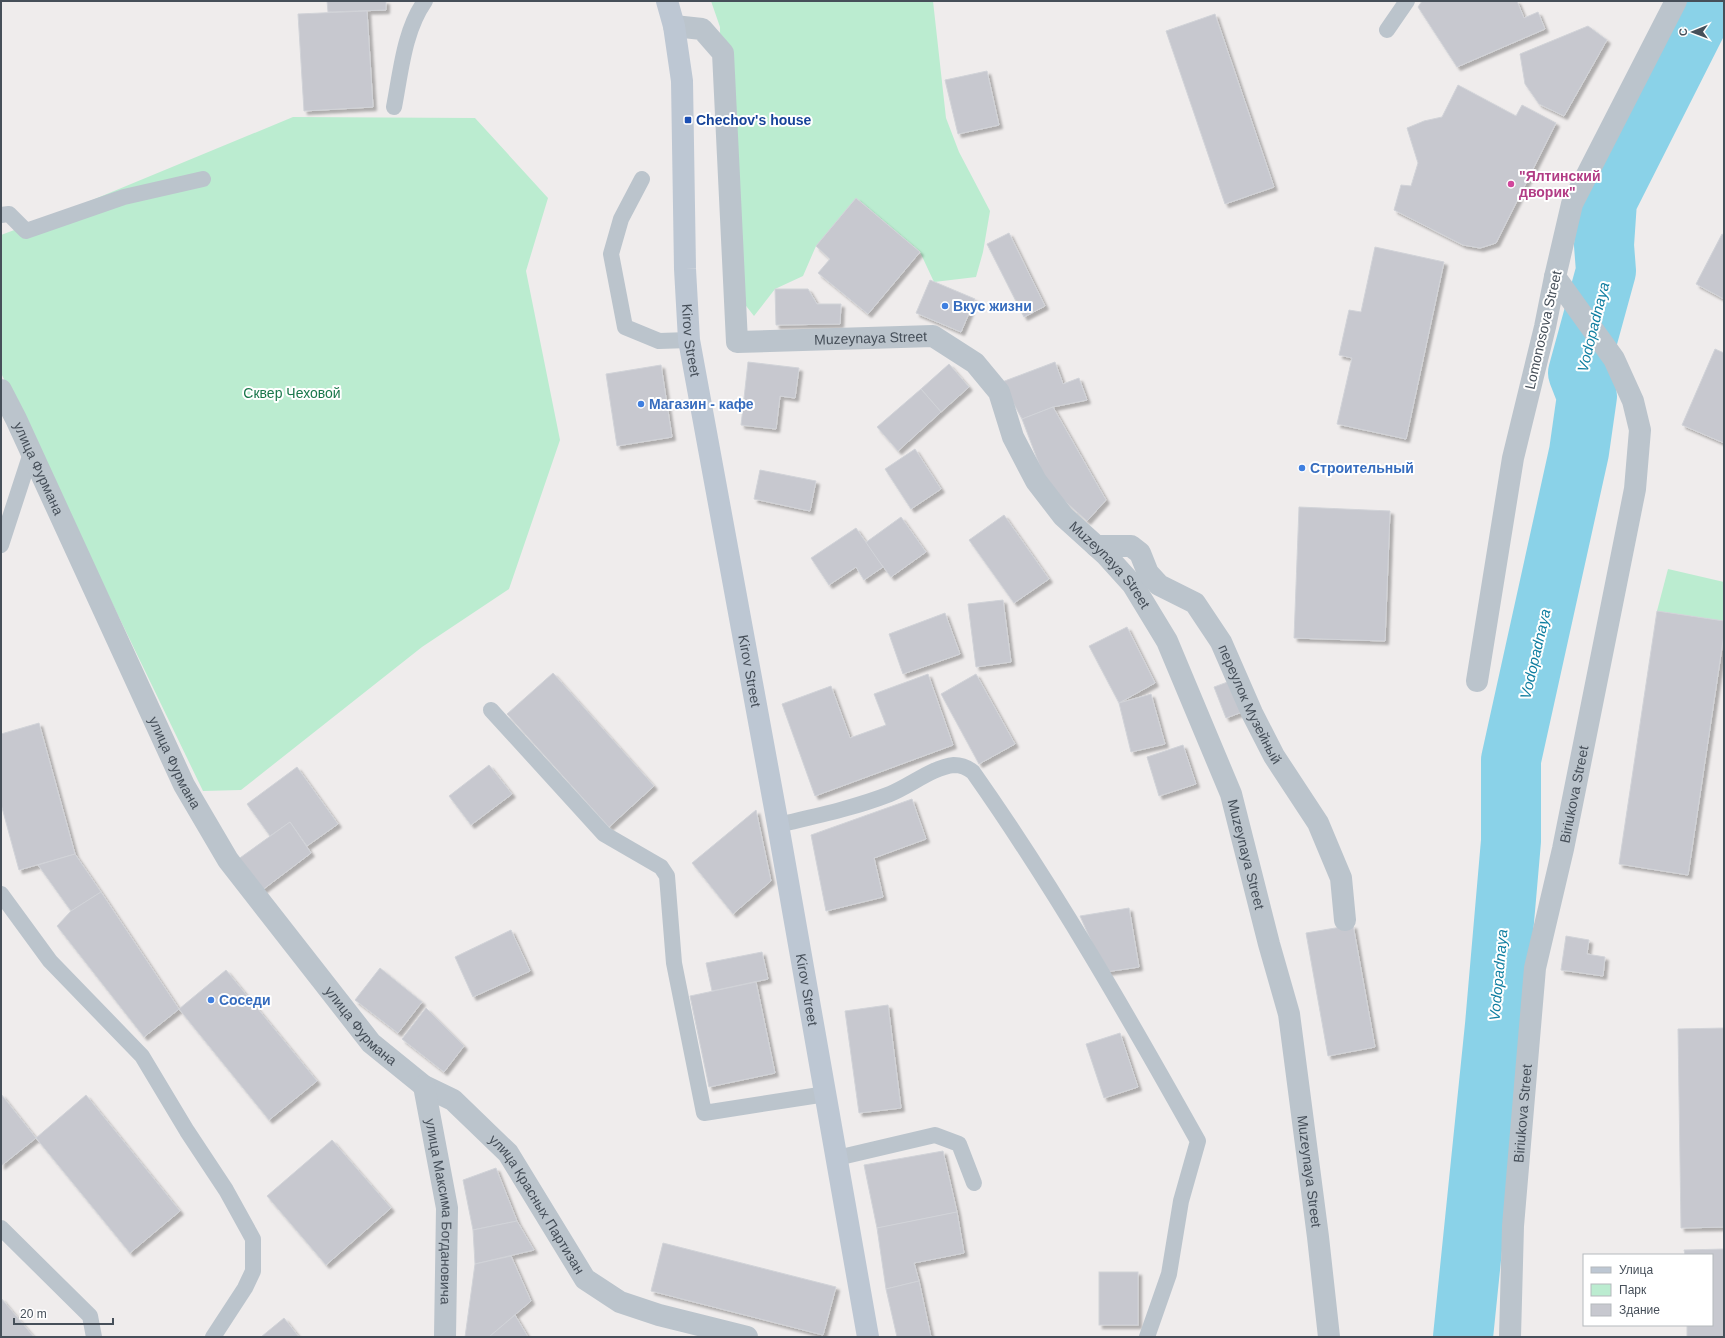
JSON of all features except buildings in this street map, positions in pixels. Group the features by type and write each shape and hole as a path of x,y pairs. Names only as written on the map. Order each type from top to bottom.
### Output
{"main road":[{"name":"Kirov Street","path":"667,1 674,26 682,81 685,269 689,340 778,825 868,1337"}],"street":[{"name":"Lomonosova Street","path":"1477,681 1513,458 1545,327 1572,204 1676,1"},
{"name":"Muzeynaya Street","path":"674,26 702,29 723,53 737,342 933,336 975,363 999,392 1013,437 1036,481 1063,516 1096,546 1133,585 1167,641 1230,794 1289,1014 1318,1236 1329,1337"},
{"name":"Biriukova Street","path":"1510,1337 1514,1226 1535,968 1564,841 1635,489 1640,430 1633,401 1614,359 1555,278"},
{"name":"улица Фурмана","path":"1,390 8,413 31,453 184,785 228,860 371,1043 424,1086"},
{"name":"переулок Музейный","path":"1096,546 1131,546 1140,553 1148,573 1159,585 1195,603 1221,642 1252,713 1274,756 1318,823 1341,878 1345,920"},
{"name":"улица Максима Богдановича","path":"424,1086 447,1208 445,1337"},
{"name":"улица Красных Партизан","path":"424,1086 453,1100 508,1153 585,1279 620,1302 659,1315 747,1337"}],"lane":[{"path":"394,106 407,41 417,12 425,1"},
{"path":"1387,30 1407,1"},
{"path":"1,215 9,214 26,231 124,197 203,179"},
{"path":"642,179 620,219 611,254 625,326 658,341 689,340"},
{"path":"1,545 31,453"},
{"path":"491,710 604,834 661,867 667,876 674,963 704,1112 826,1094"},
{"path":"778,825 850,807 871,800 891,793 946,767 961,766 974,772 1015,832 1131,1021 1198,1141 1181,1201 1169,1274 1147,1337"},
{"path":"1,894 50,961 142,1056 187,1131 226,1190 252,1239 253,1271 213,1337"},
{"path":"837,1158 935,1135 959,1144 974,1183"},
{"path":"1,1228 90,1316 94,1337"}],"green space":[{"path":"711,1 933,1 946,118 959,152 990,211 983,252 976,277 934,282 920,252 856,198 816,246 803,276 775,289 754,316 725,279 721,207 720,27"},
{"name":"Сквер Чеховой","path":"293,117 475,118 548,198 526,271 560,440 509,589 422,647 241,790 203,791 1,373 1,235 73,208"},
{"path":"1668,569 1724,582 1724,621 1657,611"}],"waterway":[{"name":"Vodopadnaya","path":"1463,1337 1495,1025 1511,841 1511,760 1579,452 1587,396 1578,373 1606,271 1604,245 1607,201 1708,1"}],"place":[{"name":"Chechov's house","path":"688,120"},
{"name":"\"Ялтинский дворик\"","path":"1511,184"},
{"name":"Вкус жизни","path":"945,306"},
{"name":"Магазин - кафе","path":"641,404"},
{"name":"Строительный","path":"1302,468"},
{"name":"Соседи","path":"211,1000"}]}
